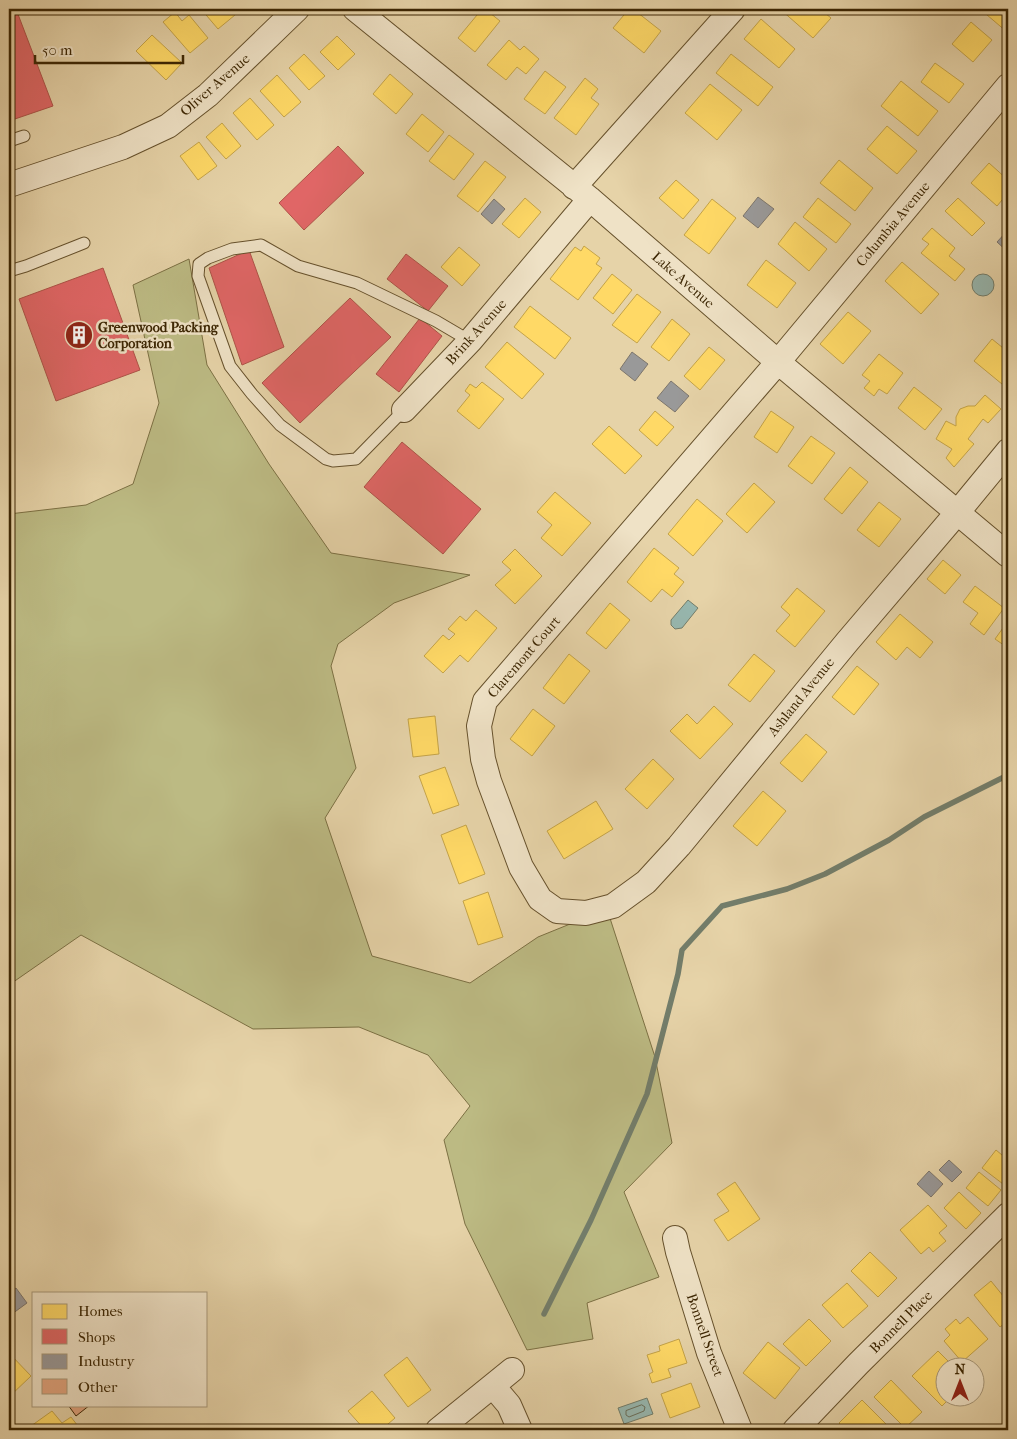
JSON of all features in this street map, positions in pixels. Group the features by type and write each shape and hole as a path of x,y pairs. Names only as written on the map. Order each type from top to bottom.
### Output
{"street":[{"name":"Oliver Avenue","path":"9,185 123,147 168,126 208,95 297,9"},
{"name":"Lake Avenue","path":"355,9 582,193 778,362 1008,555"},
{"name":"Brink Avenue","path":"404,410 470,341 582,193 732,9"},
{"name":"Columbia Avenue","path":"778,362 1008,86"},
{"name":"Claremont Court","path":"646,882 613,906 586,913 557,911 540,899 521,867 489,781 483,759 479,726 485,701 778,362"},
{"name":"Ashland Avenue","path":"646,882 679,846 1008,450"},
{"name":"Bonnell Place","path":"795,1430 858,1364 1008,1215"},
{"name":"Bonnell Street","path":"675,1238 709,1353 740,1430"},
{"path":"438,1430 512,1370"},
{"path":"493,1386 509,1405 520,1430"}],"lane":[{"path":"9,140 24,136"},
{"path":"9,271 84,243"},
{"name":"Brink Avenue","path":"404,410 356,459 333,461 312,451 280,425 230,366 198,276 199,264 208,258 232,249 261,245 298,266 357,282 436,321 470,341"}],"shaded area":[{"path":"189,259 207,365 269,464 331,553 470,575 394,603 338,644 331,666 356,768 325,818 372,956 470,983 538,937 607,909 655,1057 672,1143 624,1192 659,1277 587,1303 593,1339 527,1350 465,1224 444,1140 470,1106 428,1055 359,1027 253,1029 81,935 9,985 9,514 86,505 133,484 159,403 133,285"}],"water":[{"path":"983,274 991,277 994,285 991,293 983,296 975,293 972,285 975,277"},
{"path":"688,600 698,608 682,628 675,629 671,625 671,620"},
{"path":"647,1398 653,1414 624,1424 618,1408"}],"building: Homes":[{"path":"201,9 230,9 235,15 218,29"},
{"path":"482,9 485,9 500,21 475,52 458,38"},
{"path":"629,9 633,9 661,31 644,53 613,28"},
{"path":"780,9 820,9 831,18 813,38"},
{"path":"980,9 1008,9 1008,31 1007,32"},
{"path":"175,12 182,21 189,15 208,38 190,53 163,22"},
{"path":"761,19 795,49 779,68 744,39"},
{"path":"971,22 992,40 973,62 952,44"},
{"path":"152,35 182,63 166,80 136,51"},
{"path":"337,36 355,54 338,70 320,52"},
{"path":"509,40 520,50 524,46 539,59 526,74 517,67 506,80 487,65"},
{"path":"304,54 325,76 309,90 289,68"},
{"path":"731,54 773,87 758,106 716,73"},
{"path":"935,63 964,84 949,103 921,82"},
{"path":"545,71 566,87 545,114 524,99"},
{"path":"390,74 413,94 396,114 373,94"},
{"path":"277,75 301,102 284,117 260,91"},
{"path":"585,78 598,89 591,98 599,104 576,135 554,118"},
{"path":"901,81 938,111 918,136 881,106"},
{"path":"710,84 742,110 717,140 685,113"},
{"path":"250,98 274,125 257,140 233,113"},
{"path":"422,114 444,132 428,152 406,134"},
{"path":"222,123 241,146 226,159 206,137"},
{"path":"887,126 917,151 897,174 867,149"},
{"path":"449,135 474,154 454,180 429,161"},
{"path":"199,142 217,166 198,180 180,156"},
{"path":"839,160 873,188 855,211 820,183"},
{"path":"485,161 506,177 478,212 457,196"},
{"path":"989,163 1008,180 1008,193 997,206 971,183"},
{"path":"676,180 699,200 683,219 659,198"},
{"path":"525,198 541,212 519,238 502,224"},
{"path":"818,198 851,224 836,243 803,217"},
{"path":"958,198 985,223 972,236 945,211"},
{"path":"712,199 736,218 709,254 684,235"},
{"path":"795,222 827,249 809,271 778,244"},
{"path":"932,228 955,248 949,256 965,269 955,281 921,253 929,244 922,239"},
{"path":"584,246 600,258 596,264 602,268 578,300 550,279 575,247 581,251"},
{"path":"459,247 480,265 462,286 441,267"},
{"path":"766,260 796,283 777,308 747,285"},
{"path":"902,262 939,294 921,314 885,281"},
{"path":"612,274 632,290 613,314 593,298"},
{"path":"637,294 661,312 637,343 612,325"},
{"path":"530,306 571,338 555,359 514,327"},
{"path":"848,312 871,331 843,364 820,344"},
{"path":"672,319 690,334 669,361 651,347"},
{"path":"992,339 1008,352 1008,389 974,361"},
{"path":"507,342 544,374 522,399 485,367"},
{"path":"709,347 725,360 700,390 684,376"},
{"path":"879,354 903,373 887,394 879,389 874,396 864,388 870,381 862,375"},
{"path":"482,382 504,399 479,429 457,411 470,395 465,391 470,384 476,388"},
{"path":"914,387 942,409 925,430 898,408"},
{"path":"985,395 1001,409 988,423 983,419 968,439 974,444 954,467 946,458 952,449 936,439 946,421 956,426 956,417 960,409 975,406"},
{"path":"655,411 674,427 657,446 639,430"},
{"path":"771,411 794,427 777,453 754,437"},
{"path":"609,426 642,456 625,474 592,444"},
{"path":"811,436 835,453 812,484 788,466"},
{"path":"850,467 868,482 842,514 824,499"},
{"path":"754,483 775,502 747,533 726,514"},
{"path":"555,492 591,523 562,556 541,538 552,525 537,512"},
{"path":"697,499 723,521 693,556 668,534"},
{"path":"879,502 901,519 879,547 857,530"},
{"path":"654,548 679,568 674,574 684,582 672,597 662,589 651,602 627,582"},
{"path":"515,549 542,576 515,604 495,585 511,570 502,562"},
{"path":"943,560 961,575 945,594 927,579"},
{"path":"975,586 1004,608 984,635 970,624 978,613 963,602"},
{"path":"797,588 825,611 795,647 776,631 790,615 781,607"},
{"path":"610,603 630,620 606,649 586,633"},
{"path":"476,610 497,628 468,662 460,655 443,673 424,656 443,635 449,640 455,634 448,629 460,616 466,621"},
{"path":"900,614 933,642 920,658 907,647 896,660 876,642"},
{"path":"1008,621 1008,648 995,639"},
{"path":"569,654 590,671 564,704 543,688"},
{"path":"754,654 775,671 750,702 728,685"},
{"path":"857,666 879,684 854,715 832,697"},
{"path":"714,706 733,724 700,759 670,731 687,714 697,724"},
{"path":"533,709 555,726 532,756 510,739"},
{"path":"435,716 439,754 413,757 408,719"},
{"path":"806,734 827,752 802,782 780,763"},
{"path":"653,759 674,779 647,809 625,789"},
{"path":"445,767 459,805 433,814 419,776"},
{"path":"763,791 786,811 757,846 733,826"},
{"path":"596,801 613,829 564,859 547,831"},
{"path":"466,825 485,874 459,884 441,835"},
{"path":"488,892 503,937 478,945 463,901"},
{"path":"996,1150 1008,1160 1007,1187 982,1168"},
{"path":"979,1172 1001,1190 988,1206 966,1188"},
{"path":"735,1182 760,1219 728,1241 714,1220 729,1211 717,1194"},
{"path":"959,1192 981,1213 966,1229 944,1208"},
{"path":"928,1205 947,1226 939,1233 946,1241 933,1252 929,1247 921,1254 900,1230"},
{"path":"870,1252 897,1278 878,1297 851,1271"},
{"path":"991,1281 1008,1302 1008,1321 1000,1327 974,1295"},
{"path":"847,1283 868,1306 843,1328 822,1305"},
{"path":"968,1317 988,1339 969,1356 957,1356 944,1341 950,1335 945,1329 956,1319 960,1324"},
{"path":"809,1319 831,1341 806,1366 783,1344"},
{"path":"679,1339 687,1363 668,1369 671,1377 652,1383 649,1374 653,1372 647,1355 660,1351 659,1346"},
{"path":"768,1342 800,1368 775,1399 743,1373"},
{"path":"938,1351 943,1356 934,1356 934,1398 912,1376"},
{"path":"9,1353 31,1376 10,1396 9,1394"},
{"path":"407,1357 431,1390 408,1407 384,1375"},
{"path":"891,1380 922,1412 905,1428 874,1397"},
{"path":"691,1383 700,1407 670,1418 661,1394"},
{"path":"372,1391 395,1418 381,1430 365,1430 348,1411"},
{"path":"862,1400 892,1430 846,1430 839,1423"},
{"path":"52,1411 62,1423 71,1417 81,1430 34,1430 31,1426"}],"building: Shops":[{"path":"9,9 16,9 53,106 9,121"},
{"path":"338,146 364,173 304,230 279,203"},
{"path":"249,250 284,347 242,365 209,268"},
{"path":"406,254 448,286 428,311 387,279"},
{"name":"Greenwood Packing Corporation","path":"103,268 140,370 56,401 19,299"},
{"path":"350,298 391,337 300,423 262,383"},
{"path":"420,318 442,336 399,392 376,374"},
{"path":"402,442 481,509 443,554 364,487"}],"building: Industry":[{"path":"758,197 774,209 758,228 743,216"},
{"path":"494,199 505,209 492,224 481,214"},
{"path":"1008,230 1008,252 997,242"},
{"path":"632,352 648,364 635,381 620,369"},
{"path":"671,381 689,396 675,412 657,398"},
{"path":"949,1160 962,1172 952,1182 939,1170"},
{"path":"929,1171 943,1184 931,1197 917,1184"},
{"path":"16,1288 27,1303 12,1314 9,1310 9,1293"}],"building: Other":[{"path":"69,1406 89,1406 76,1416"}],"waterway":[{"path":"544,1314 591,1220 647,1094 678,974 682,950 722,906 787,889 825,874 889,840 924,817 1008,775"}],"place":[{"name":"Greenwood Packing Corporation","path":"79,335"}]}
